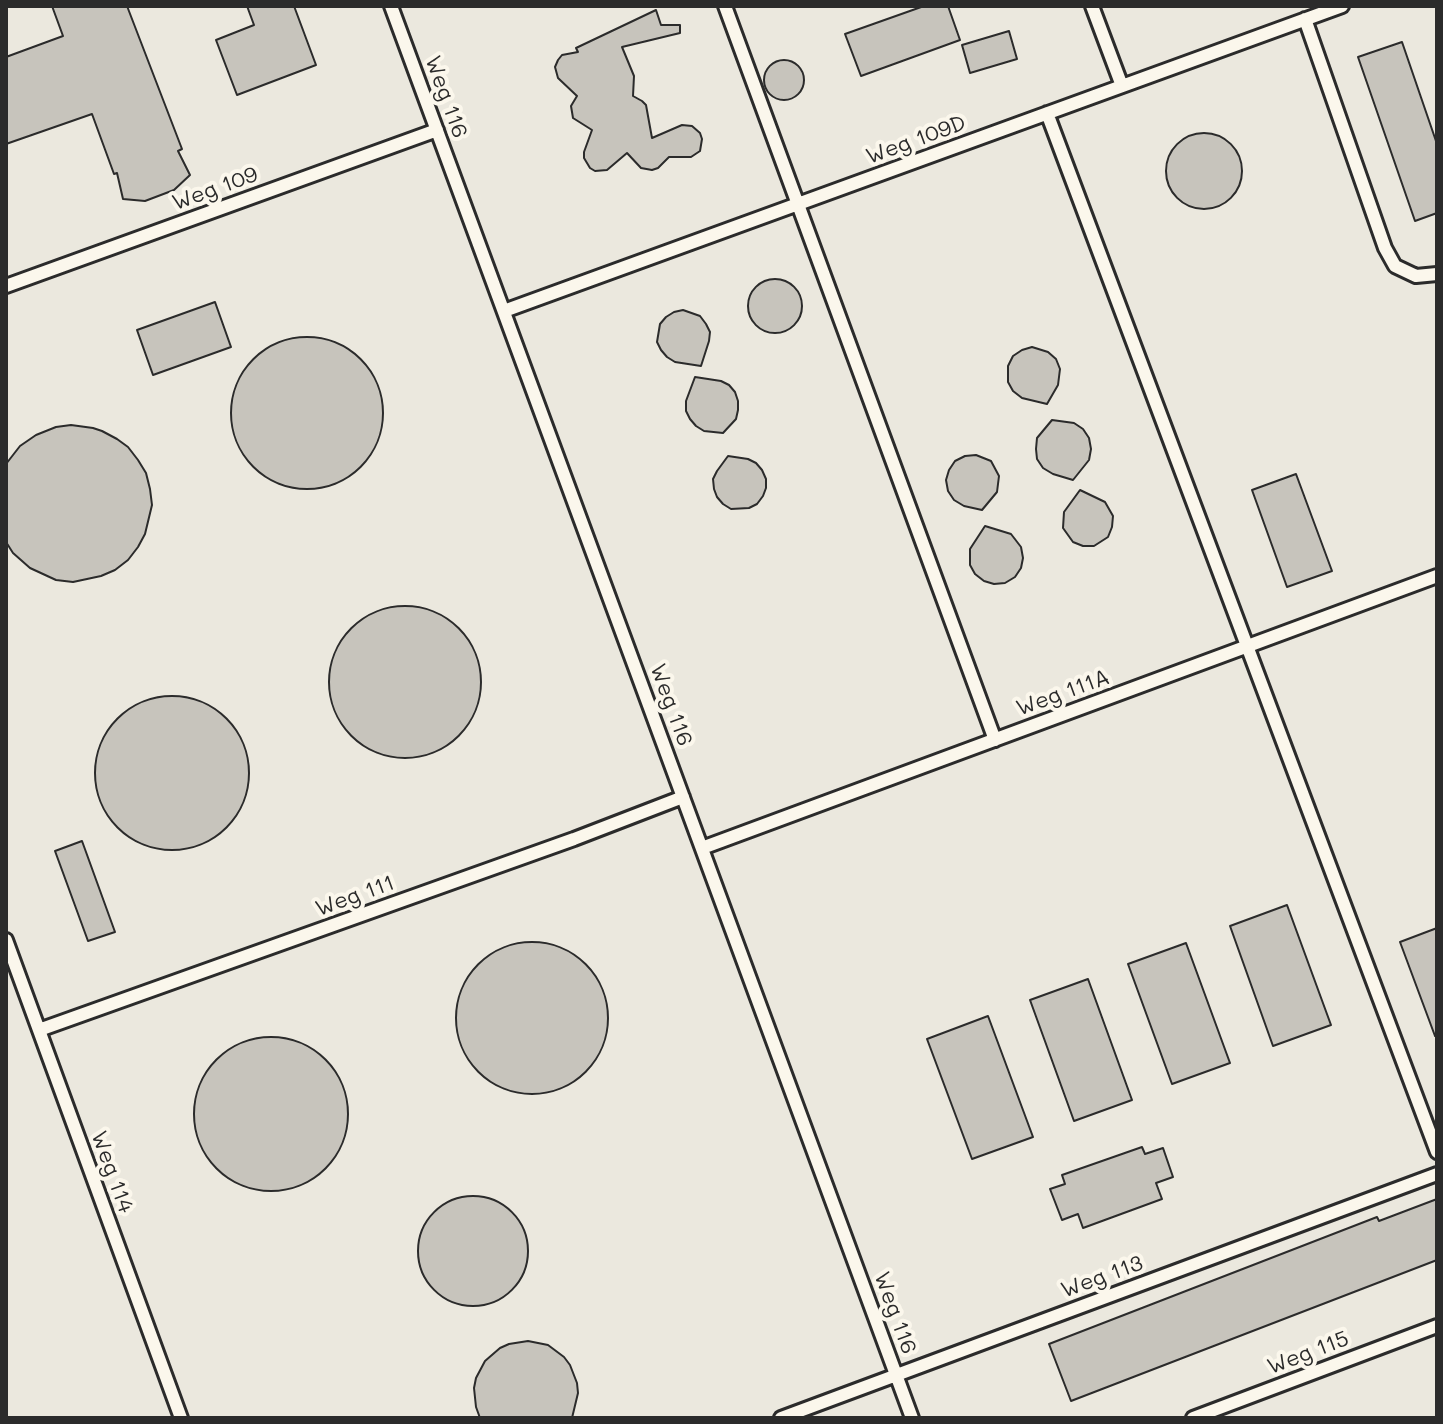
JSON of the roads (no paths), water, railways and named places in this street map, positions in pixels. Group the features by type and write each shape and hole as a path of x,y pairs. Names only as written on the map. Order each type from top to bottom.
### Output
{"lane":[{"name":"Weg 116","path":"391,6 912,1418"},
{"path":"725,6 995,740"},
{"path":"1092,6 1122,86"},
{"name":"Weg 109D","path":"504,311 1342,6"},
{"path":"1305,19 1385,248 1395,266 1416,276 1437,274"},
{"path":"1047,113 1437,1152"},
{"name":"Weg 109","path":"6,286 437,130"},
{"name":"Weg 111A","path":"702,848 1437,576"},
{"name":"Weg 111","path":"39,1030 683,797"},
{"name":"Weg 114","path":"6,940 181,1418"},
{"name":"Weg 113","path":"781,1418 1437,1174"},
{"name":"Weg 115","path":"1193,1418 1437,1326"}]}
